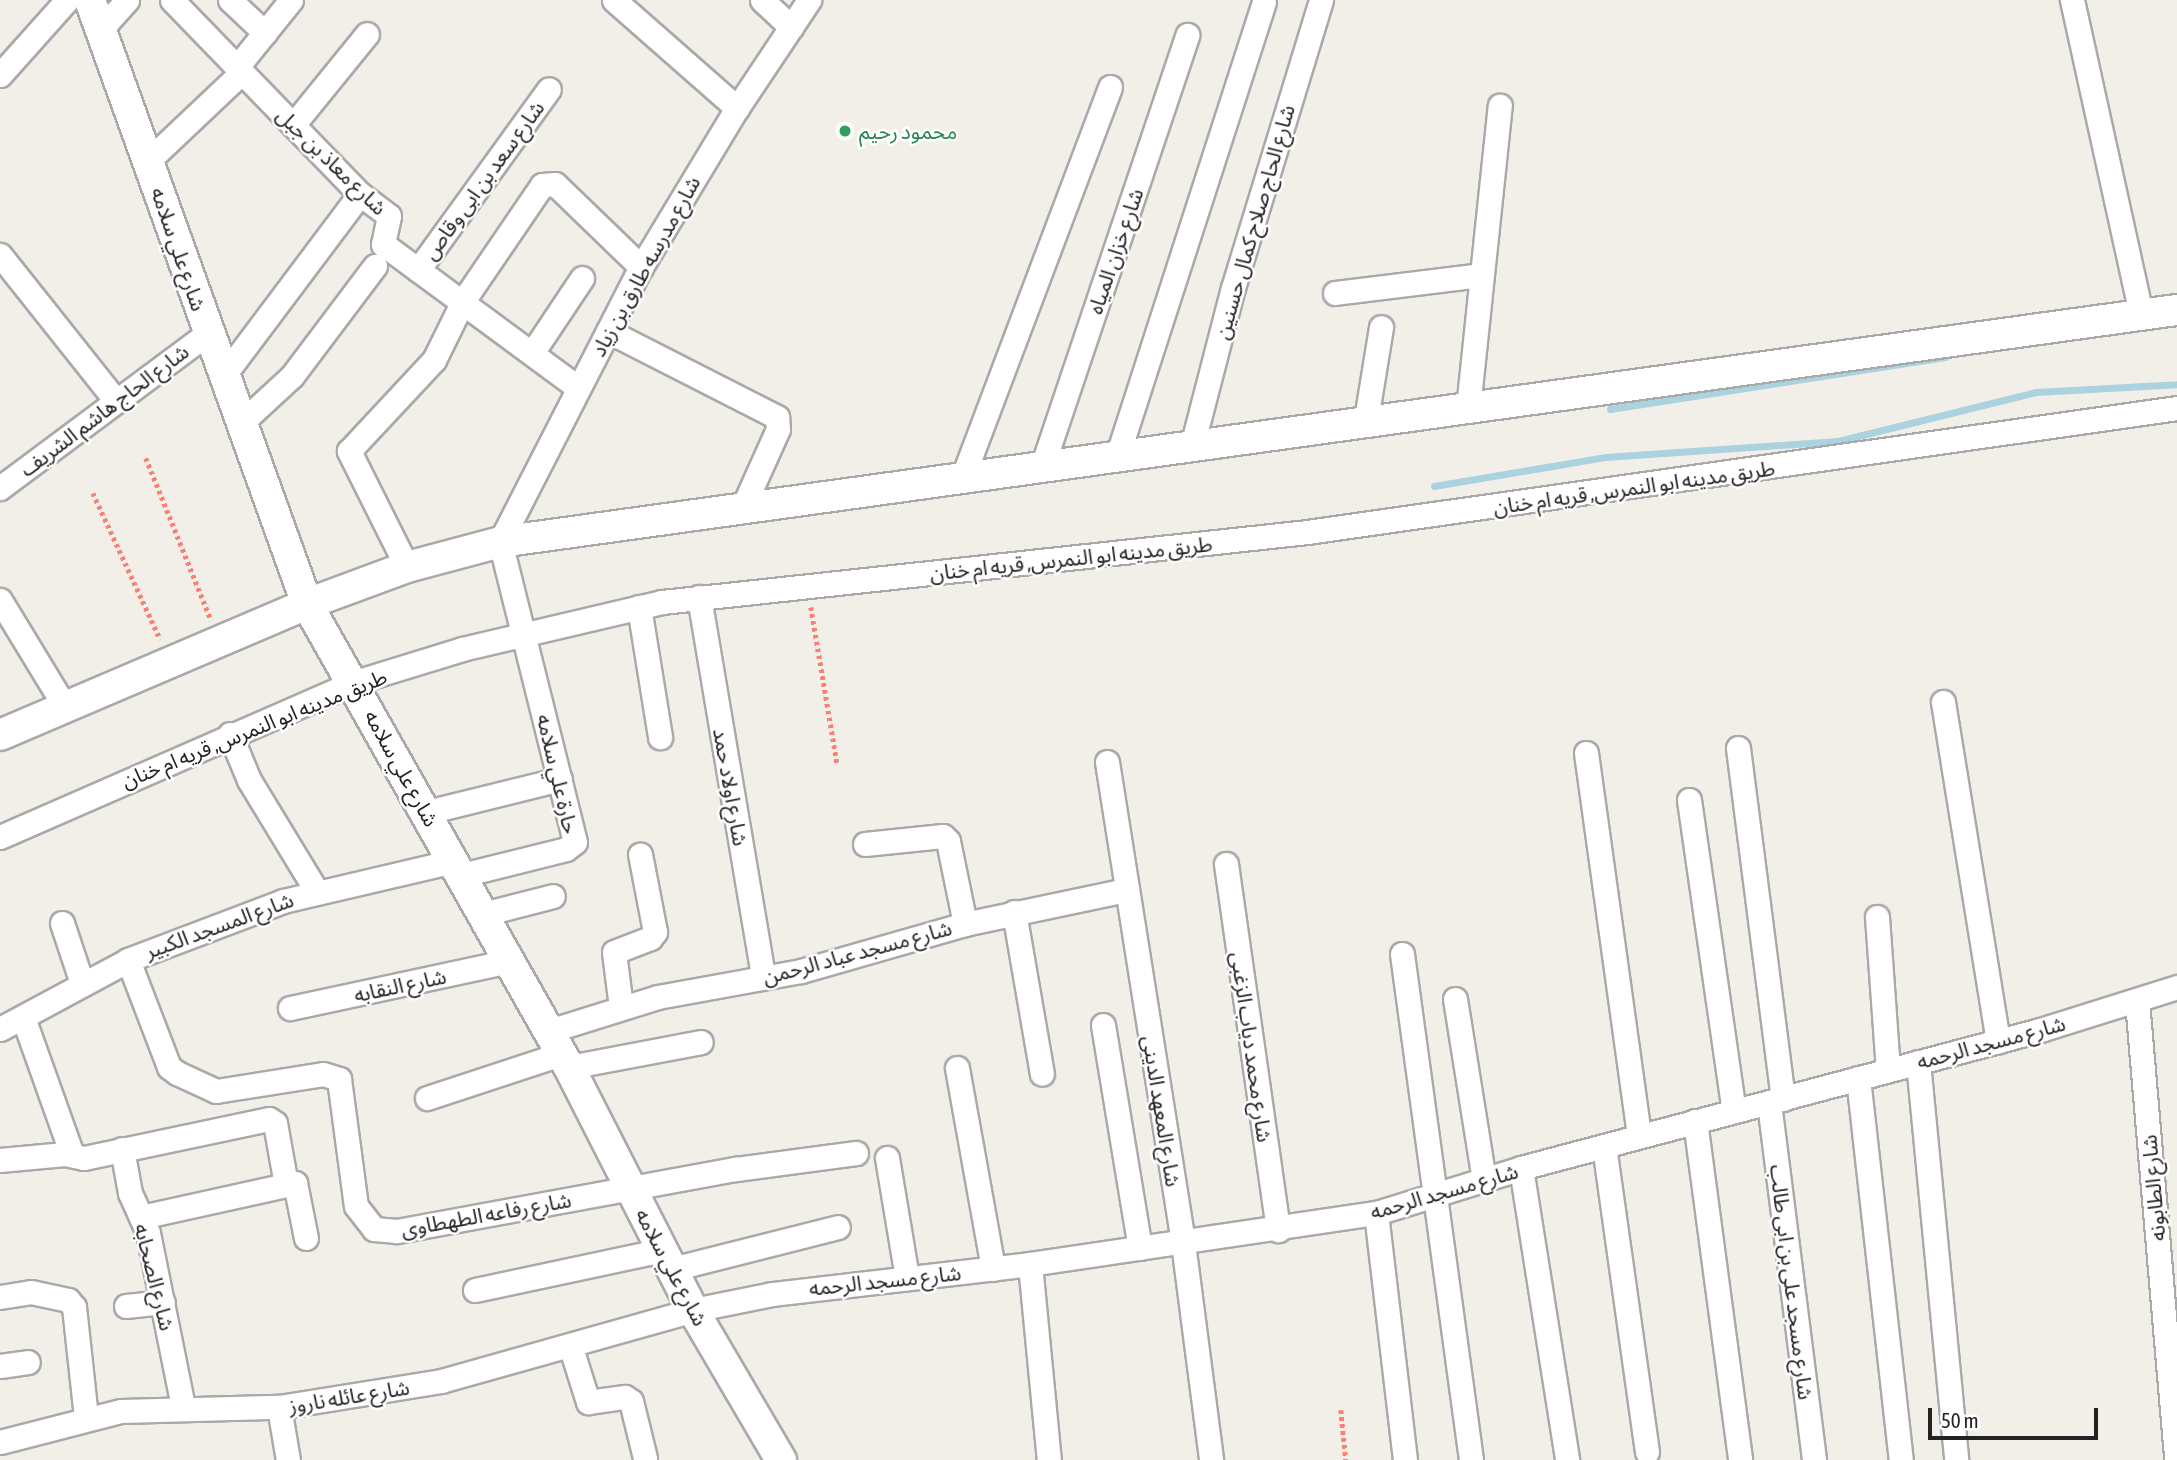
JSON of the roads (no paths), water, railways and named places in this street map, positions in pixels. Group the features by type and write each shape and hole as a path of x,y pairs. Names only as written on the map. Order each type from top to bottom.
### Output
{"street":[{"path":"0,75 67,0"},
{"name":"شارع علي سلامه","path":"90,0 307,604 355,682 560,1051 693,1310 781,1460"},
{"path":"101,29 127,0"},
{"name":"شارع معاذ بن جبل","path":"172,0 360,194 390,218 382,243 577,387"},
{"path":"230,0 265,33"},
{"path":"148,160 240,70 291,0"},
{"path":"614,0 737,108"},
{"path":"762,0 791,27"},
{"name":"شارع مدرسه طارق بن زياد","path":"500,542 577,387 641,267 737,108 809,0"},
{"name":"شارع الحاج صلاح كمال حسنين","path":"1192,446 1233,288 1321,0"},
{"path":"2072,0 2141,313"},
{"path":"1117,457 1264,2"},
{"path":"293,125 367,34"},
{"name":"شارع خزان المياه","path":"1042,467 1187,35"},
{"path":"962,479 1110,87"},
{"name":"شارع سعد بن ابى وقاص","path":"418,270 549,89"},
{"path":"1468,408 1500,106"},
{"path":"407,567 349,451 434,360 463,301 548,181 641,267"},
{"path":"225,375 360,194"},
{"path":"0,256 116,401"},
{"path":"241,423 292,376 375,266"},
{"path":"1335,293 1481,275"},
{"path":"532,353 582,278"},
{"path":"0,736 307,604 407,567 500,542 1117,457 1366,419 1468,408 2177,310"},
{"path":"1366,419 1381,327"},
{"path":"608,331 776,417 778,429 743,509"},
{"name":"شارع الحاج هاشم الشريف","path":"0,488 208,332"},
{"name":"طريق مدينه ابو النمرس, قريه ام خنان","path":"0,836 229,734 355,682 524,632 639,607 699,597 1307,532 2177,408"},
{"name":"حارة علي سلامه","path":"458,868 571,846 575,835 500,542"},
{"name":"شارع اولاد حمد","path":"699,597 763,977"},
{"path":"0,600 9,635 65,708"},
{"path":"639,607 660,737"},
{"path":"1943,702 1998,1042"},
{"path":"229,734 248,780 316,890"},
{"name":"شارع مسجد على بن ابى طالب","path":"1738,748 1814,1460"},
{"path":"1586,753 1639,1136"},
{"name":"شارع المعهد الدينى","path":"1107,762 1184,1243 1212,1460"},
{"path":"427,812 560,779"},
{"path":"1689,800 1734,1111"},
{"path":"865,844 943,836 948,841 965,924"},
{"path":"621,1007 614,952 650,938 655,932 640,854"},
{"name":"شارع محمد دياب الزغبى","path":"1226,864 1278,1230"},
{"name":"شارع المسجد الكبير","path":"0,1030 24,1020 82,983 128,960 316,890 458,868"},
{"name":"شارع مسجد عباد الرحمن","path":"560,1051 621,1007 836,962 965,924 1126,890"},
{"path":"483,914 553,897"},
{"path":"1014,912 1042,1074"},
{"path":"1877,917 1888,1070"},
{"path":"62,923 82,983"},
{"path":"1402,954 1471,1460"},
{"name":"شارع رفاعه الطهطاوى","path":"128,960 169,1067 177,1073 216,1091 323,1074 339,1079 356,1206 374,1229 397,1231 631,1188"},
{"name":"شارع النقابه","path":"290,1008 510,961"},
{"name":"شارع مسجد الرحمه","path":"693,1310 838,1283 993,1269 1278,1230 1376,1213 1521,1168 1998,1042 2177,987"},
{"path":"1455,999 1484,1180"},
{"name":"شارع الطابونه","path":"2137,1000 2176,1460"},
{"path":"24,1020 72,1156"},
{"path":"1103,1026 1140,1248"},
{"path":"428,1098 560,1051 701,1042"},
{"path":"1918,1062 1956,1460"},
{"path":"957,1068 993,1269"},
{"path":"1858,1078 1901,1460"},
{"path":"0,1160 72,1156 84,1158 269,1119 275,1123 286,1185"},
{"path":"1695,1121 1740,1460"},
{"path":"1604,1146 1647,1452"},
{"name":"شارع الصحابه","path":"122,1149 130,1193 141,1217 163,1303 183,1407"},
{"path":"631,1188 856,1153"},
{"path":"887,1158 907,1278"},
{"path":"1521,1168 1567,1460"},
{"path":"141,1217 286,1185 298,1186 306,1238"},
{"path":"1376,1213 1405,1460"},
{"path":"475,1290 668,1260 838,1227"},
{"path":"1030,1264 1049,1460"},
{"path":"0,1297 31,1293 68,1300 74,1307 86,1418"},
{"path":"127,1306 163,1303"},
{"name":"شارع عائله ناروز","path":"0,1443 86,1418 183,1407 279,1407 441,1381 570,1348 693,1310"},
{"path":"570,1348 588,1402 625,1397 631,1401 645,1458"},
{"path":"0,1366 28,1362"},
{"path":"279,1407 288,1460"}],"waterway":[{"path":"1610,409 1945,357"},
{"path":"1434,486 1605,457 1838,441 2036,392 2177,384"}],"place":[{"name":"محمود رحيم","path":"845,131"}]}
